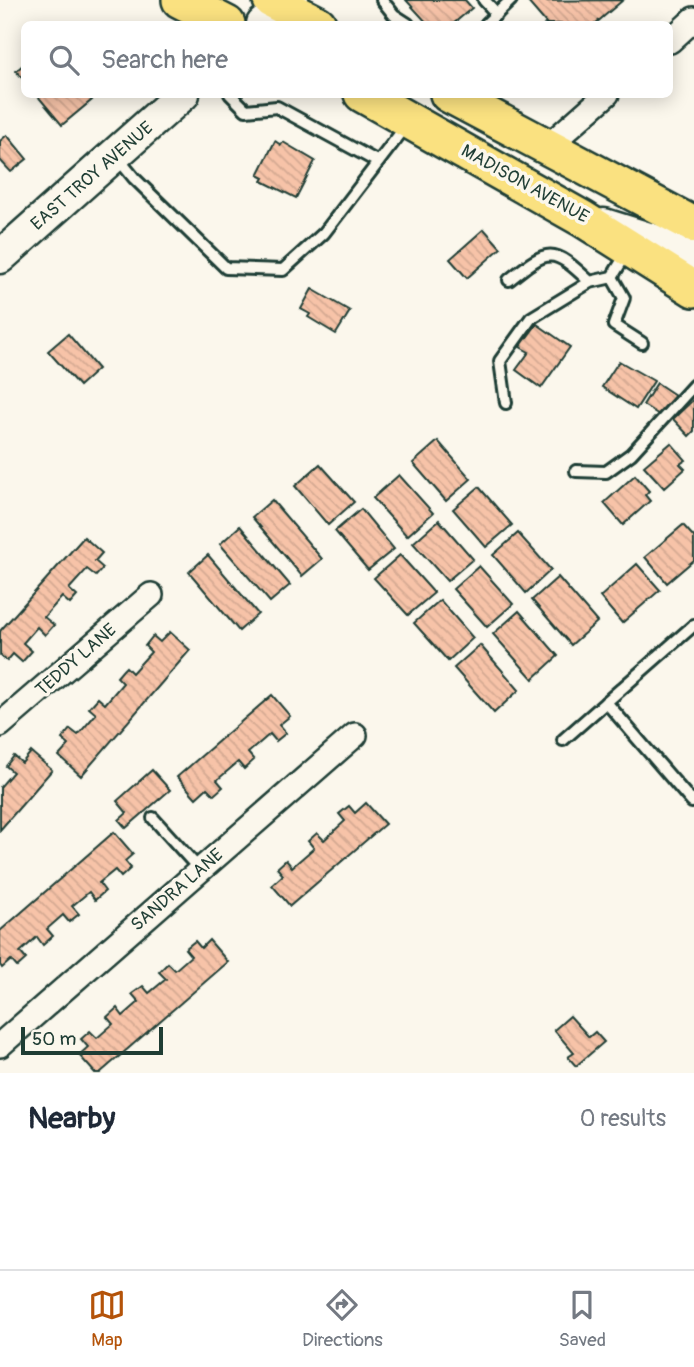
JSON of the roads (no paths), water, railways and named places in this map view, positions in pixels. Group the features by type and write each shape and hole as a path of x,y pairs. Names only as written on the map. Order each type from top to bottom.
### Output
{"main road":[{"path":"180,0 221,21"},
{"path":"278,8 310,21"},
{"name":"EAST TROY AVENUE","path":"0,257 179,98"},
{"name":"MADISON AVENUE","path":"369,98 583,219 671,246 694,258"},
{"path":"455,98 694,225"},
{"path":"583,219 621,263 694,289"}],"street":[{"path":"673,38 694,19"},
{"path":"547,147 602,98"},
{"name":"TEDDY LANE","path":"0,725 151,594"},
{"name":"SANDRA LANE","path":"0,1045 355,735"}],"lane":[{"path":"382,0 394,15 403,21"},
{"path":"484,0 497,14"},
{"path":"489,21 511,0"},
{"path":"234,98 246,110 277,107 378,162"},
{"path":"115,155 134,178 226,268 283,270 324,233 410,121"},
{"path":"509,280 538,256 548,254 566,259 590,282"},
{"path":"506,403 499,361 531,318 621,263 624,298 614,325 642,343"},
{"path":"576,471 606,472 631,454 694,385"},
{"path":"563,740 694,625"},
{"path":"606,702 692,802 694,800"},
{"path":"153,818 200,870"}]}
